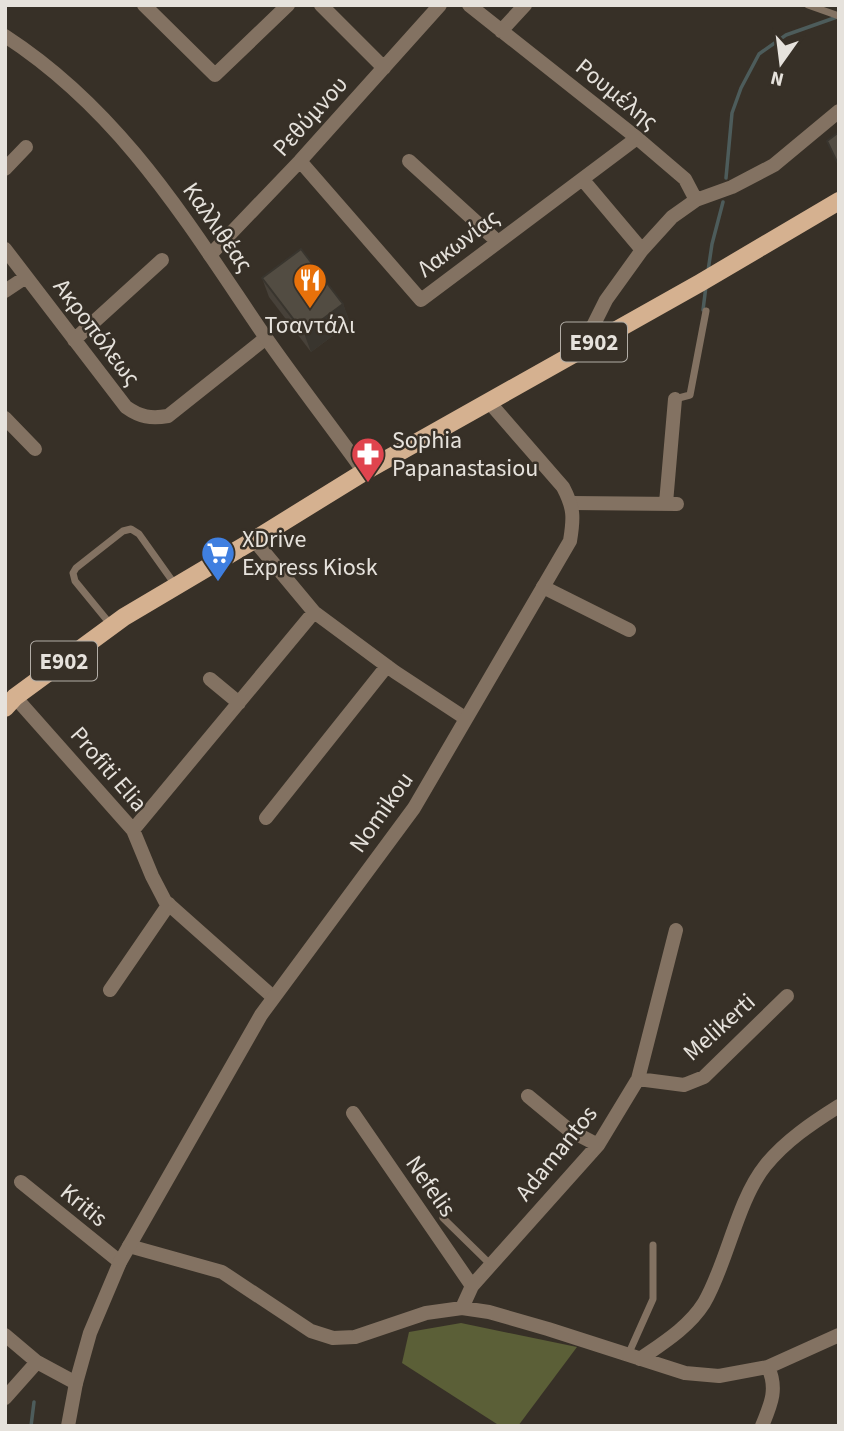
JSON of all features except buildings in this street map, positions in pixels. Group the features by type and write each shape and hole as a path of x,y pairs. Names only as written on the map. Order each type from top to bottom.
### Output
{"main road":[{"name":"E902","path":"10,703 111,626 364,472 708,279 839,201"}],"street":[{"path":"144,5 215,75 288,5"},
{"path":"321,5 384,68"},
{"name":"Ρεθύμνου","path":"210,255 300,161 440,5"},
{"name":"Ρουμέλης","path":"469,5 685,179 696,200"},
{"path":"501,31 525,5"},
{"name":"Καλλιθέας","path":"5,36 74,87 120,134 160,184 266,338 364,472"},
{"path":"581,350 606,300 642,250 672,217 696,200 732,187 774,165 839,111"},
{"name":"Λακωνίας","path":"300,161 421,300 637,138"},
{"path":"5,169 26,147"},
{"path":"409,161 497,241"},
{"path":"583,180 642,250"},
{"name":"Ακροπόλεως","path":"5,249 126,407 137,415 152,418 168,416 266,338"},
{"path":"75,340 162,260"},
{"path":"5,291 26,277"},
{"path":"489,402 562,486 572,503 672,503 675,399"},
{"path":"5,418 35,449"},
{"name":"Nomikou","path":"68,1426 76,1383 90,1333 120,1262 261,1015 415,808 570,541 572,503"},
{"path":"254,540 314,612 387,666 465,718"},
{"path":"542,587 629,630"},
{"path":"133,830 314,612"},
{"path":"266,818 387,666"},
{"path":"210,679 239,703"},
{"name":"Profiti Elia","path":"10,703 133,830 152,876 169,905 273,997"},
{"path":"110,990 169,905"},
{"name":"Adamantos","path":"462,1308 472,1286 598,1145 638,1079 676,930"},
{"name":"Melikerti","path":"638,1079 684,1085 704,1077 787,996"},
{"path":"528,1096 569,1130 598,1145"},
{"path":"634,1357 688,1322 704,1302 750,1192 764,1167 800,1131 839,1105"},
{"name":"Nefelis","path":"353,1113 472,1286"},
{"name":"Kritis","path":"20,1182 120,1262"},
{"path":"130,1246 222,1272 311,1331 333,1338 355,1337 426,1313 462,1308 489,1312 548,1329 685,1373 719,1376 768,1367 839,1335"},
{"path":"5,1335 37,1362 76,1383"},
{"path":"5,1398 37,1362"},
{"path":"762,1426 774,1392 774,1381 768,1367"}],"lane":[{"path":"808,5 837,15 837,5"},
{"path":"675,399 690,395 706,311"},
{"path":"111,626 75,580 73,573 123,531 132,529 139,534 176,586"},
{"path":"443,1219 491,1265"},
{"path":"634,1357 653,1299 653,1245"}],"green space":[{"path":"461,1323 577,1347 518,1426 500,1426 402,1363 409,1332"}],"waterway":[{"path":"726,178 732,113 741,88 759,54 786,35 837,17"},
{"path":"708,271 723,202"},
{"path":"703,310 706,286"},
{"path":"31,1426 34,1402"}],"place":[{"name":"Τσαντάλι","path":"310,310"},
{"name":"Sophia Papanastasiou","path":"368,484"},
{"name":"XDrive Express Kiosk","path":"218,583"}]}
